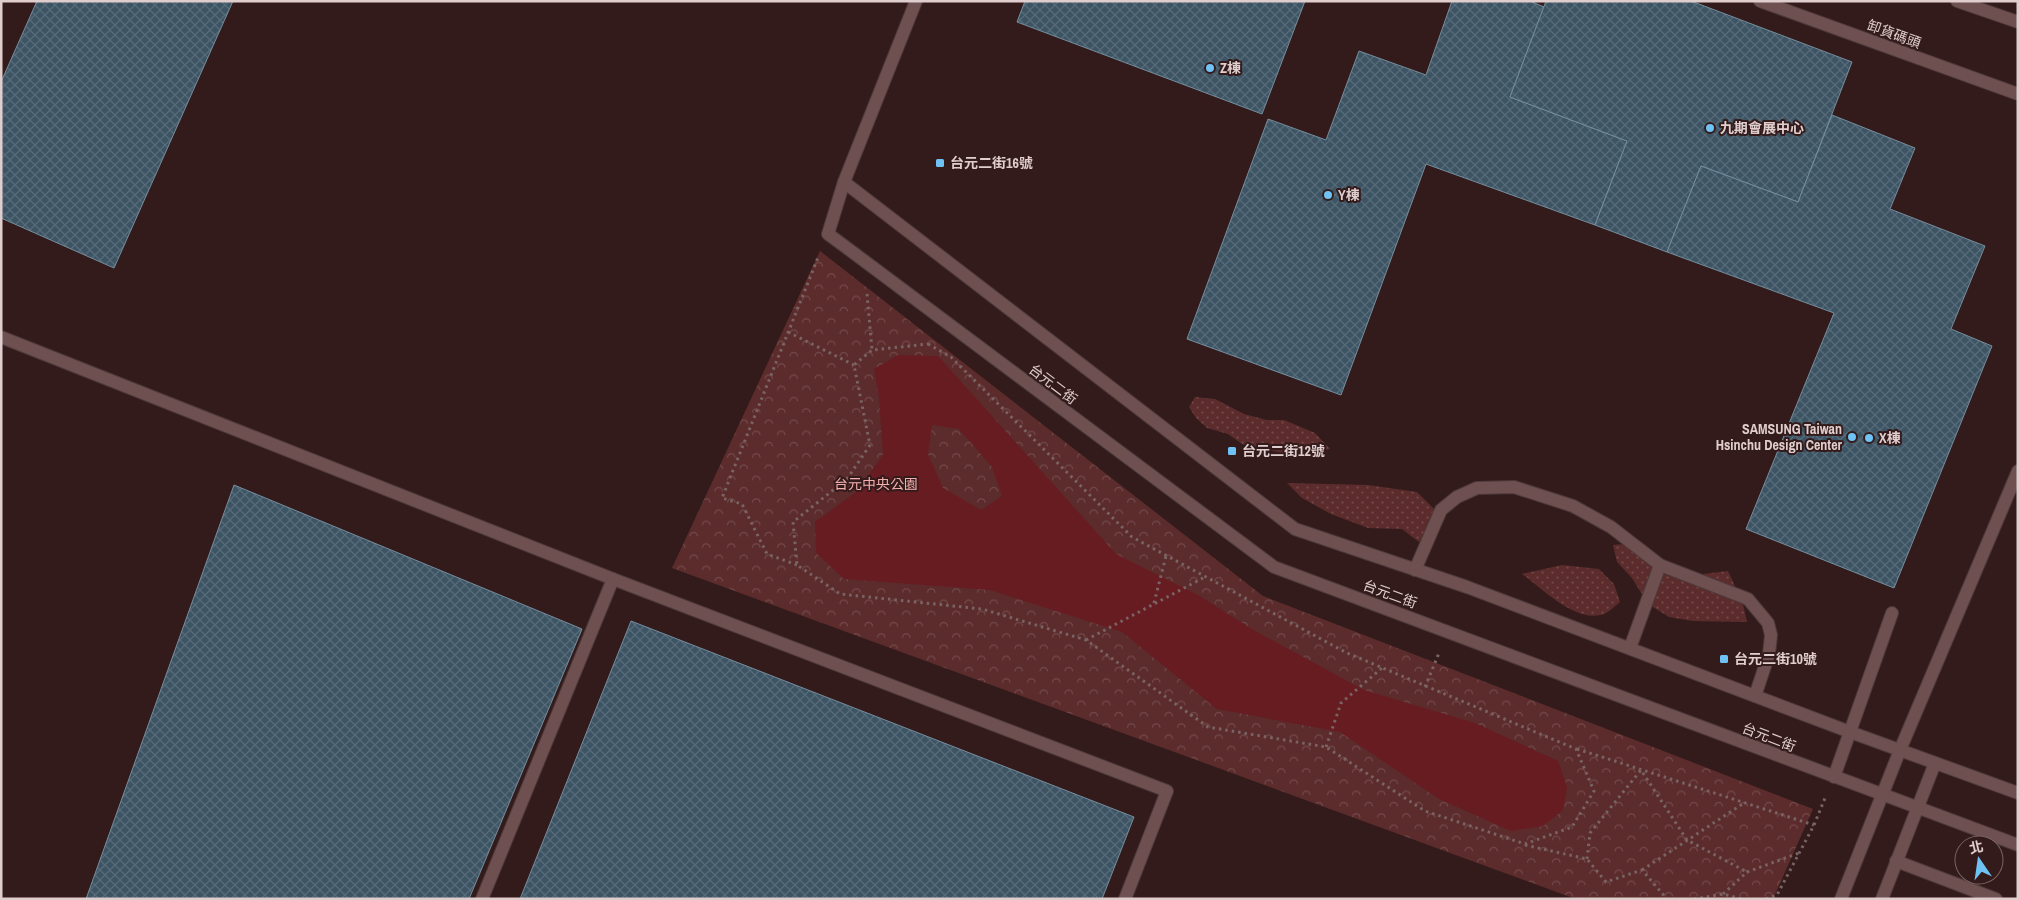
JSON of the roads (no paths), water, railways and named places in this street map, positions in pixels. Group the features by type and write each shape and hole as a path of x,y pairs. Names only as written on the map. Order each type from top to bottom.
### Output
{"lane":[{"path":"916,1 844,182 1295,529 1415,570 1630,648 1850,732 2018,793"},
{"name":"卸貨碼頭","path":"1760,1 2018,94"},
{"path":"1957,1 2018,22"},
{"name":"台元二街","path":"844,182 828,234 1274,567 2018,845"},
{"path":"1,336 613,579 1167,792 1124,899"},
{"path":"1841,899 1881,795 2018,471"},
{"path":"1415,570 1441,510 1457,497 1477,488 1514,487 1573,506 1612,527 1660,565 1736,593 1748,599 1758,609 1768,623 1771,635 1769,654 1755,696"},
{"path":"1630,648 1660,565"},
{"path":"482,899 613,579"},
{"path":"1834,777 1892,613"},
{"path":"1882,899 1935,763"},
{"path":"1896,861 1996,899"}],"place":[{"name":"Z棟","path":"1210,68"},
{"name":"九期會展中心","path":"1710,128"},
{"name":"台元二街16號","path":"940,163"},
{"name":"Y棟","path":"1328,195"},
{"name":"SAMSUNG Taiwan Hsinchu Design Center","path":"1852,437"},
{"name":"X棟","path":"1869,438"},
{"name":"台元二街12號","path":"1232,451"},
{"name":"台元二街10號","path":"1724,659"}],"park label":[{"name":"台元中央公園","path":"876,484"}]}
